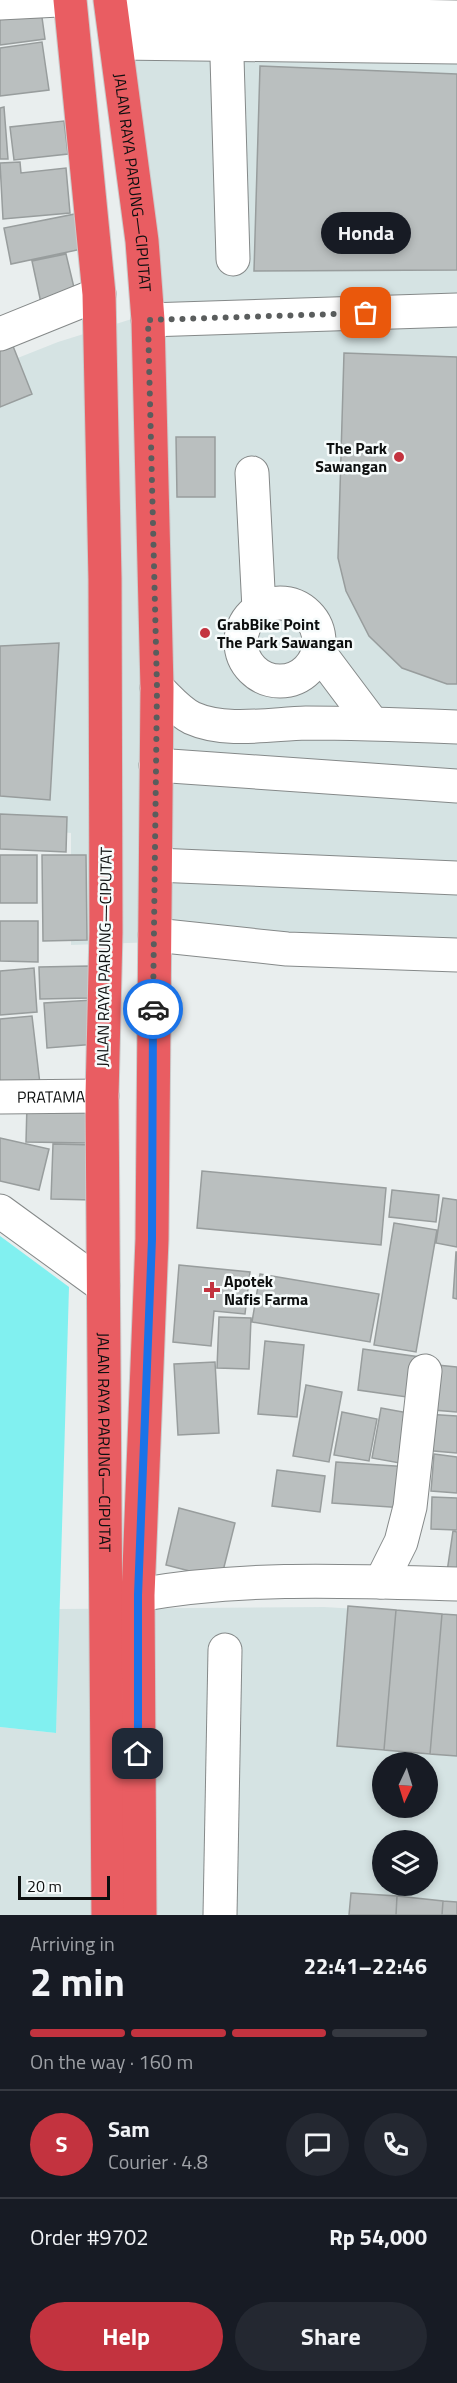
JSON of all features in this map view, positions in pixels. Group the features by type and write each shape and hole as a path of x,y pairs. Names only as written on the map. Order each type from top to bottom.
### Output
{"highway":[{"path":"69,14 111,6"},
{"name":"JALAN RAYA PARUNG—CIPUTAT","path":"108,1915 123,1799 138,1595 152,1239 157,688 148,320 142,241 111,6"},
{"path":"69,14 117,43"},
{"name":"JALAN RAYA PARUNG—CIPUTAT","path":"69,14 99,294 105,579 106,932 102,1096 103,1286 123,1799 140,1915"},
{"path":"106,932 155,935"}],"street":[{"path":"0,3 69,14"},
{"path":"111,6 226,29 457,47"},
{"path":"117,43 226,29 457,17"},
{"path":"226,29 232,259"},
{"path":"0,333 99,294"},
{"path":"148,320 457,310"},
{"path":"252,473 258,609"},
{"path":"284,603 308,614 319,638 318,651 312,665 301,675 288,681 274,681 261,677 250,668 243,657 240,644 242,630 248,618 258,609 284,603"},
{"path":"318,651 372,723"},
{"path":"288,681 303,723 314,776"},
{"path":"157,688 178,709 192,718 206,722 267,725 372,723 457,727"},
{"path":"156,765 457,786"},
{"path":"156,865 457,878"},
{"path":"155,935 287,949 457,955"},
{"name":"PRATAMA","path":"0,1097 102,1096"},
{"path":"0,1211 103,1286"},
{"path":"381,1582 400,1542 410,1507 425,1371"},
{"path":"138,1595 186,1586 243,1582 457,1584"},
{"path":"220,1915 225,1650"}],"shaded area":[{"path":"101,0 457,0 457,956 156,942 71,945 71,833 0,827 0,365 58,342 135,318"},
{"path":"0,1236 69,1287 56,1733 0,1727"},
{"path":"324,1607 457,1615 457,1915 0,1915 0,1727 56,1733 58,1609"}],"building":[{"path":"40,3 45,39 0,45 0,8"},
{"path":"42,42 49,90 0,96 0,48"},
{"path":"260,66 457,74 457,270 254,271"},
{"path":"4,107 8,159 0,159 0,108"},
{"path":"64,121 68,154 14,160 10,127"},
{"path":"20,162 21,173 66,168 70,213 3,219 0,163"},
{"path":"75,214 82,249 11,264 4,228"},
{"path":"66,254 76,296 41,303 32,261"},
{"path":"9,336 32,394 0,407 0,340"},
{"name":"The Park Sawangan","path":"344,353 457,357 457,684 447,684 402,668 369,636 346,591 338,558"},
{"path":"176,437 215,437 215,497 177,497"},
{"path":"59,643 50,800 0,796 0,646"},
{"path":"0,814 67,817 66,852 0,849"},
{"path":"0,855 37,855 37,903 0,903"},
{"path":"42,855 86,855 87,940 43,941"},
{"path":"0,921 38,921 38,962 0,961"},
{"path":"89,966 90,998 40,999 39,967"},
{"path":"34,968 37,1012 0,1015 0,971"},
{"path":"93,1000 96,1044 47,1048 44,1003"},
{"path":"32,1016 40,1084 0,1089 0,1019"},
{"path":"27,1104 88,1105 88,1143 26,1142"},
{"path":"0,1138 49,1149 39,1190 0,1181"},
{"path":"53,1144 95,1145 93,1200 51,1199"},
{"path":"202,1171 386,1188 381,1245 197,1228"},
{"path":"392,1190 439,1195 436,1222 389,1217"},
{"path":"443,1198 457,1200 457,1247 436,1243"},
{"path":"394,1223 437,1230 416,1352 374,1345"},
{"path":"457,1252 457,1299 453,1298"},
{"name":"Apotek Nafis Farma","path":"179,1265 250,1272 245,1314 214,1311 211,1346 173,1342"},
{"path":"260,1274 379,1294 370,1342 252,1322"},
{"path":"219,1317 251,1318 249,1369 217,1368"},
{"path":"265,1341 304,1345 297,1417 258,1414"},
{"path":"363,1349 420,1357 414,1398 358,1390"},
{"path":"215,1362 219,1433 178,1435 174,1364"},
{"path":"437,1365 457,1367 457,1412 433,1410"},
{"path":"306,1385 342,1392 329,1462 293,1456"},
{"path":"381,1408 414,1414 405,1464 372,1458"},
{"path":"342,1412 377,1419 369,1461 334,1455"},
{"path":"425,1414 457,1416 457,1453 422,1450"},
{"path":"434,1454 457,1457 457,1493 431,1491"},
{"path":"336,1462 409,1467 405,1508 332,1503"},
{"path":"277,1470 325,1476 320,1512 272,1506"},
{"path":"432,1497 457,1498 457,1530 431,1529"},
{"path":"179,1508 235,1523 221,1579 166,1565"},
{"path":"453,1531 457,1532 457,1574 447,1572"},
{"path":"348,1606 396,1610 384,1750 337,1746"},
{"path":"396,1610 442,1614 430,1752 384,1750"},
{"path":"442,1614 457,1615 457,1756 430,1752"},
{"path":"351,1893 397,1896 396,1915 349,1915"},
{"path":"397,1896 443,1901 442,1915 396,1915"},
{"path":"443,1901 457,1902 457,1915 442,1915"}],"way so far":[{"path":"153,1009 157,688 148,320 366,313"}],"place":[{"name":"Honda","path":"366,313"},
{"name":"The Park Sawangan","path":"399,457"},
{"name":"GrabBike Point The Park Sawangan","path":"205,633"},
{"name":"Apotek Nafis Farma","path":"212,1290"}],"route":[{"path":"138,1754 138,1595 152,1239 153,1009"}]}
